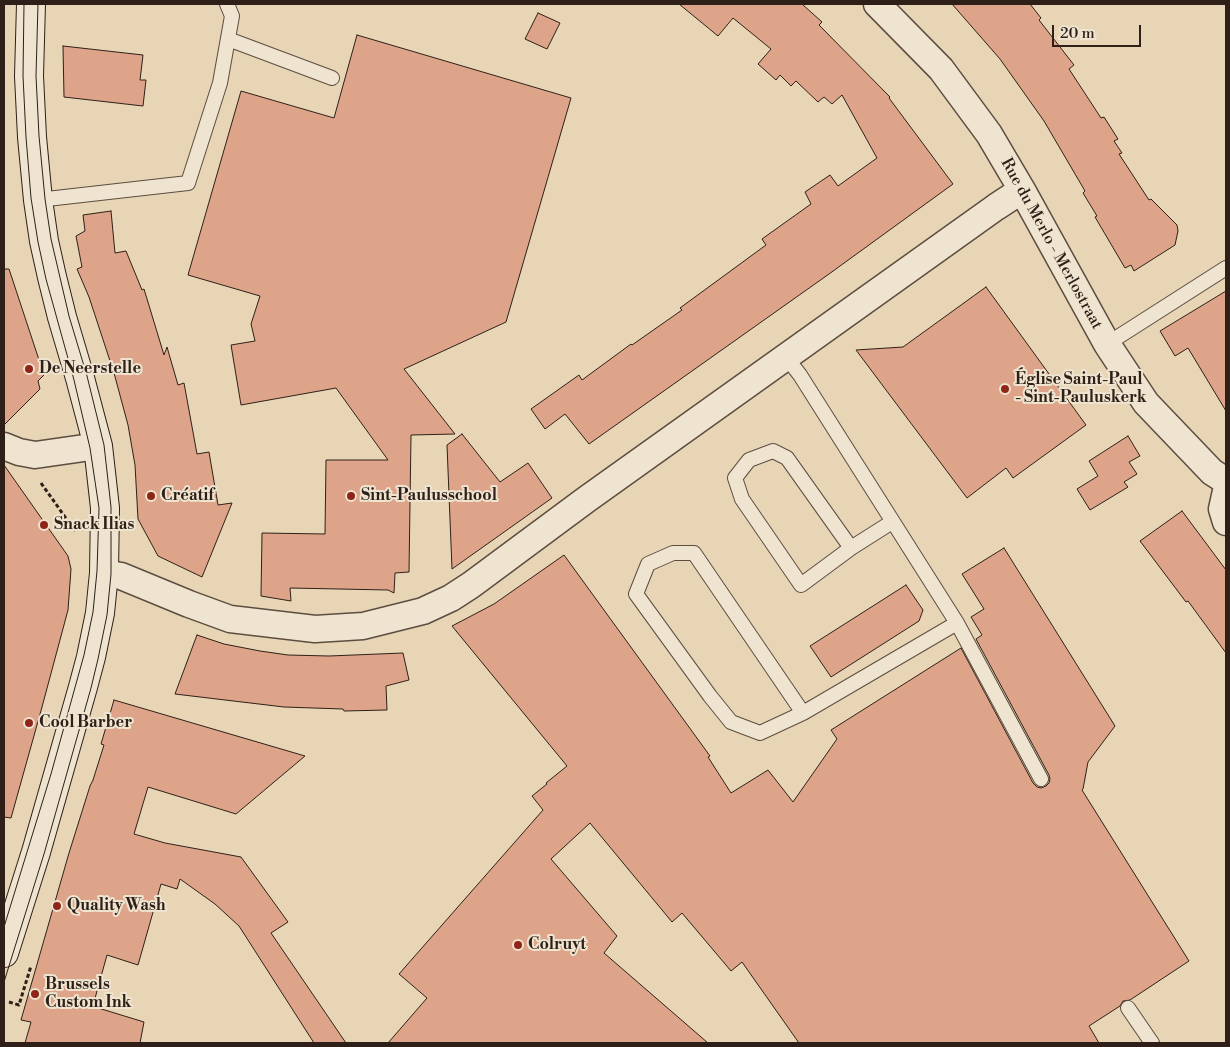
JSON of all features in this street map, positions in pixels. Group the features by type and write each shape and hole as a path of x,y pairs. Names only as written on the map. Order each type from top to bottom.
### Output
{"street":[{"path":"4,953 36,852 87,672 100,613 104,573 105,508 98,446 52,277 38,200 29,76 31,4"},
{"name":"Rue du Merlo - Merlostraat","path":"878,4 940,70 989,134 1107,344 1146,403 1212,472 1226,481"},
{"path":"104,573 121,576 230,619 315,629 363,626 423,612 451,598 471,585 786,356 1022,190"},
{"path":"11,449 35,455 98,446"},
{"path":"1226,491 1222,509 1226,522"}],"lane":[{"path":"38,200 188,183 220,83 232,16 227,4"},
{"path":"228,39 332,78"},
{"path":"1107,344 1226,268"},
{"path":"786,356 800,375 957,623 1041,780"},
{"path":"851,548 788,458 773,451 749,460 735,478 742,500 801,585 851,548 892,522"},
{"path":"803,713 694,552 673,553 648,564 636,594 731,722 760,733 803,713 957,623"},
{"path":"1128,1008 1152,1043"}],"path":[{"path":"11,449 79,537"}],"building":[{"path":"679,4 802,4 822,22 819,25 890,97 953,184 589,444 565,414 545,429 531,409 579,375 582,380 682,310 680,308 766,245 762,239 811,204 805,192 830,175 838,186 877,158 842,95 832,104 824,97 818,102 796,81 791,86 780,75 776,80 758,64 771,49 733,18 718,36"},
{"path":"952,4 1030,4 1041,18 1039,20 1074,65 1069,69 1101,118 1104,117 1118,139 1114,141 1122,153 1119,154 1149,200 1151,199 1177,225 1178,231 1175,245 1134,271 1131,265 1125,268 1095,217 1097,216 1083,193 1085,191 1044,121 1000,59"},
{"path":"538,13 560,23 547,49 525,39"},
{"path":"357,35 571,98 506,322 404,369 455,434 411,435 409,572 395,573 394,593 388,590 290,588 291,601 261,596 262,533 325,534 326,460 388,460 336,388 241,405 231,345 255,341 251,324 260,296 188,275 241,91 334,118"},
{"path":"63,46 143,55 140,80 146,80 143,106 64,97"},
{"path":"111,211 115,253 126,251 142,290 144,289 164,355 167,347 178,385 184,383 197,454 209,452 218,505 232,503 202,577 158,556 138,519 135,465 128,425 114,373 89,297 77,269 82,267 76,236 85,231 83,215"},
{"path":"4,269 9,269 44,375 38,381 40,389 4,425"},
{"name":"Église Saint-Paul - Sint-Pauluskerk","path":"986,287 1086,425 1013,478 1006,468 967,498 856,350 903,347"},
{"path":"1226,291 1226,411 1188,348 1175,356 1160,331"},
{"path":"462,434 500,482 528,463 552,498 452,569 447,445"},
{"path":"1128,436 1140,456 1129,462 1137,474 1124,482 1128,487 1090,510 1077,489 1098,476 1089,461"},
{"path":"4,465 68,556 71,569 68,610 11,818 4,817"},
{"path":"1182,511 1226,570 1226,653 1188,601 1186,602 1140,541"},
{"path":"1004,548 1115,726 1088,762 1082,790 1189,961 1130,1000 1123,1001 1120,1006 1089,1026 1099,1043 799,1043 742,962 731,971 682,913 672,922 590,823 551,859 617,936 604,953 708,1043 388,1043 427,998 399,974 543,810 532,796 567,766 452,626 494,604 564,555 710,756 708,757 731,793 768,770 793,802 837,739 831,730 961,648 1033,783 1041,788 1049,783 1049,775 976,639 982,635 971,617 984,609 962,574"},
{"path":"906,585 923,610 919,621 831,677 810,646"},
{"path":"197,635 224,644 288,655 329,656 403,653 409,680 386,686 387,710 344,711 343,709 284,707 175,694"},
{"path":"114,700 305,756 236,814 148,787 134,834 165,843 241,857 288,922 271,933 346,1043 314,1043 239,926 215,904 180,879 177,889 161,884 138,965 107,955 94,1002 96,1002 95,1007 144,1022 140,1043 25,1043 31,1022 21,1020 69,853 104,745 101,744"}],"tram line":[{"path":"4,927 51,774 84,655 93,612 97,571 99,508 90,448 74,380 46,279 31,198 23,76 24,4"},
{"path":"4,982 44,854 91,688 107,615 111,574 111,507 104,445 87,376 69,316 51,239 45,199 36,76 38,4"}],"place":[{"name":"De Neerstelle","path":"29,369"},
{"name":"Église Saint-Paul - Sint-Pauluskerk","path":"1005,389"},
{"name":"Créatif","path":"151,496"},
{"name":"Sint-Paulusschool","path":"351,496"},
{"name":"Snack Ilias","path":"44,525"},
{"name":"Cool Barber","path":"29,723"},
{"name":"Quality Wash","path":"57,906"},
{"name":"Colruyt","path":"518,945"},
{"name":"Brussels Custom Ink","path":"35,994"}]}
